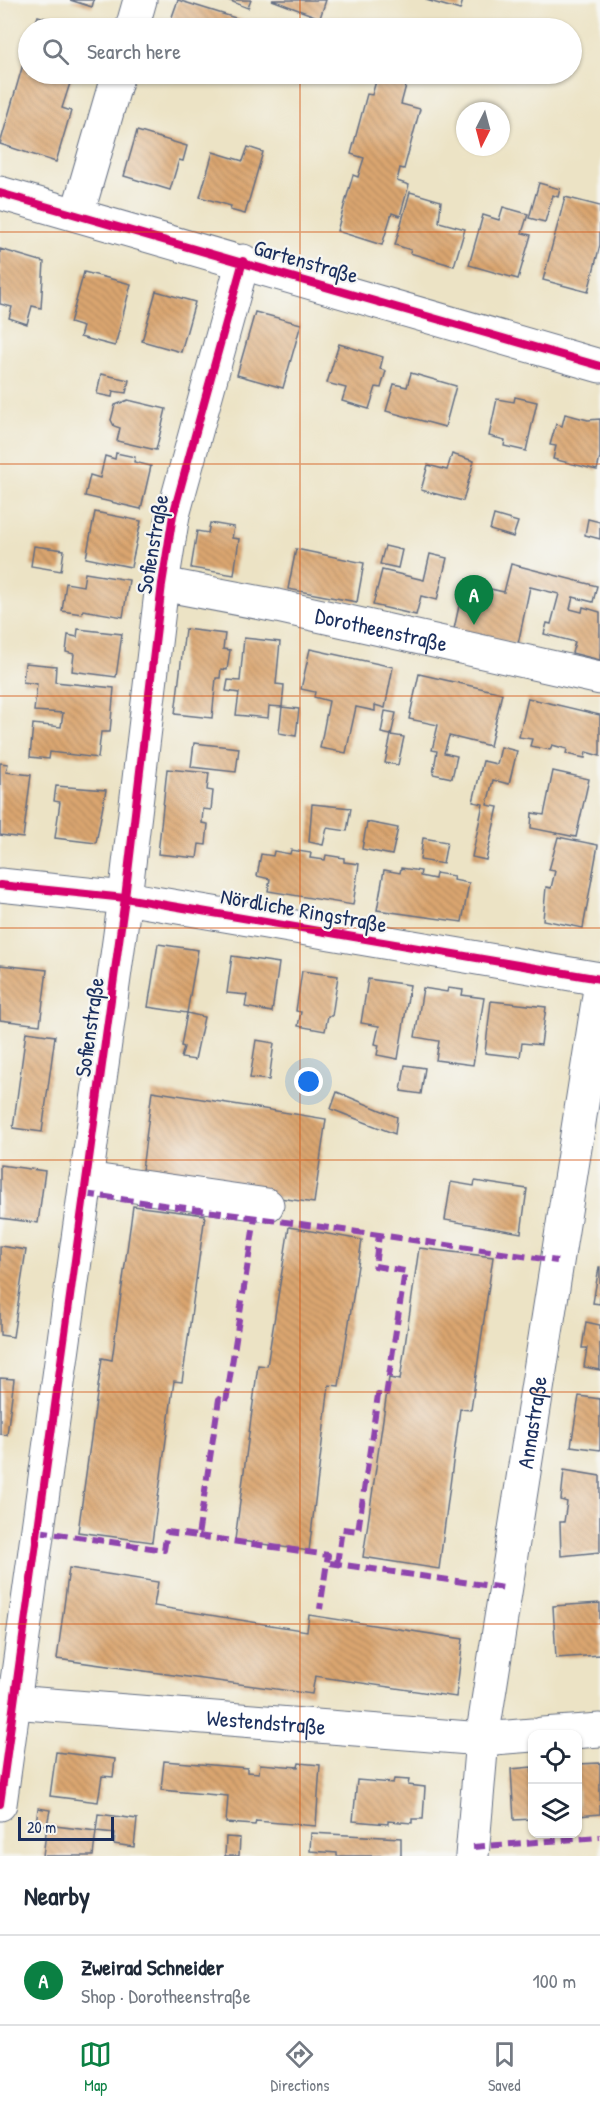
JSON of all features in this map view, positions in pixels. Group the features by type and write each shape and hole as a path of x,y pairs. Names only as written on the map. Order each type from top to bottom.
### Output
{"street":[{"path":"135,18 140,0"},
{"path":"77,215 115,84"},
{"name":"Gartenstraße","path":"0,193 243,261 600,366"},
{"name":"Sofienstraße","path":"0,1804 7,1701 86,1179 125,898 162,584 173,515 243,261"},
{"name":"Dorotheenstraße","path":"162,584 277,606 600,678"},
{"name":"Nördliche Ringstraße","path":"0,885 125,898 600,979"},
{"name":"Annastraße","path":"472,1856 482,1739 600,990"},
{"path":"86,1179 267,1205"},
{"name":"Westendstraße","path":"7,1701 482,1739 528,1735"},
{"path":"582,1731 600,1730"}],"building":[{"path":"70,0 94,0 92,7"},
{"path":"178,0 235,18 172,18"},
{"path":"228,0 251,0 248,8"},
{"path":"272,0 326,0 320,18"},
{"path":"426,0 463,0 460,10"},
{"path":"18,82 18,84 70,84 62,108 71,111 56,162 0,144"},
{"path":"375,84 406,84 401,104 420,109 404,169 400,168 397,181 409,185 400,216 392,213 382,245 337,231 353,175 358,177 364,158 351,154 367,94 372,95"},
{"path":"137,131 187,146 183,161 179,160 170,190 124,176"},
{"path":"248,147 263,152 245,214 230,210 231,206 200,197 213,152 243,161"},
{"path":"539,183 560,189 558,197 553,195 545,222 529,218"},
{"path":"410,192 441,201 439,222 465,229 454,266 410,253 411,250 395,245"},
{"path":"565,197 600,206 600,245 588,292 543,280"},
{"path":"503,207 528,214 522,233 531,235 518,279 469,265 483,215 499,220"},
{"path":"0,249 44,262 41,308 32,306 27,324 9,318 12,307 0,304"},
{"path":"84,272 131,284 115,346 80,337 83,327 70,323"},
{"path":"156,291 195,302 181,352 142,341"},
{"path":"255,312 301,324 283,388 237,375"},
{"path":"339,344 383,357 380,369 386,371 381,388 376,387 369,409 342,401 346,388 327,383"},
{"path":"411,373 456,386 445,427 386,411 394,384 407,387"},
{"path":"101,374 129,380 126,393 113,391 112,397 97,394"},
{"path":"515,397 537,402 526,451 504,446 505,440 489,436 497,399 514,402"},
{"path":"128,400 166,409 156,450 117,441 120,428 114,426 111,420 115,405"},
{"path":"565,414 588,420 600,419 600,458 597,470 553,459 556,446 550,445 556,424 562,426"},
{"path":"116,453 135,457 134,462 151,466 141,509 85,496 90,475 100,478 105,456 115,459"},
{"path":"452,454 474,461 463,501 421,490 428,465 447,470"},
{"path":"95,512 141,521 131,567 86,558"},
{"path":"494,515 518,522 513,537 490,530"},
{"path":"588,519 600,522 600,539 585,535"},
{"path":"210,523 234,527 232,538 239,539 234,575 191,568 197,531 208,533"},
{"path":"34,546 64,550 61,571 31,566"},
{"path":"385,546 402,550 398,568 380,564"},
{"path":"296,549 364,563 357,602 288,589"},
{"path":"430,554 447,558 437,600 421,596 416,615 373,605 382,570 424,580"},
{"path":"511,564 597,586 593,602 573,597 570,609 582,612 583,607 600,612 600,660 572,653 575,642 544,634 547,623 551,624 559,594 530,587 518,644 454,629 464,583 504,592"},
{"path":"85,573 129,580 123,617 83,610 82,614 62,611 66,583 83,586"},
{"path":"78,629 122,634 116,677 72,671 74,654 66,652 68,635 77,637"},
{"path":"185,629 225,634 223,649 230,650 227,670 221,669 220,678 216,678 212,718 175,714"},
{"path":"244,638 280,642 276,684 284,685 282,707 269,706 268,718 236,715 239,693 226,691 228,680 240,681"},
{"path":"310,649 393,667 385,708 375,705 375,711 356,707 346,753 320,748 329,701 314,697 315,692 301,689"},
{"path":"25,663 56,666 55,682 114,688 110,732 101,732 98,758 50,752 49,759 30,757 33,724 61,727 63,713 34,711 37,684 23,682"},
{"path":"419,674 502,693 490,746 449,736 444,753 457,756 452,778 433,774 437,751 432,750 438,725 409,719"},
{"path":"528,698 600,715 600,756 586,752 585,758 566,754 567,749 552,745 550,750 530,746 532,739 519,737"},
{"path":"282,707 299,709 296,736 279,733"},
{"path":"385,711 396,713 391,735 381,733"},
{"path":"391,735 404,737 398,765 385,763"},
{"path":"194,743 239,748 236,772 191,767"},
{"path":"501,747 517,751 509,784 493,780 487,805 498,807 486,860 472,857 483,804 473,802 483,761 497,764"},
{"path":"0,763 8,764 6,772 31,775 23,838 0,835"},
{"path":"167,769 209,773 207,790 213,791 211,810 203,809 202,823 208,824 206,845 199,844 197,858 158,854"},
{"path":"553,771 589,779 576,837 531,828 532,813 544,815"},
{"path":"56,786 106,790 96,843 55,838 60,802 54,801"},
{"path":"312,804 351,808 347,831 327,828 323,845 309,842"},
{"path":"367,822 398,828 392,855 362,849"},
{"path":"558,837 598,845 583,928 543,920 546,887 551,888 555,871 549,870"},
{"path":"423,838 447,842 443,864 420,860"},
{"path":"291,850 311,853 310,858 325,860 326,855 344,858 344,862 359,864 353,905 268,891 270,879 257,876 261,854 273,856 274,851 290,854"},
{"path":"401,868 421,871 420,876 435,879 436,873 454,876 453,880 469,883 462,922 377,910 384,870 400,873"},
{"path":"158,944 198,950 187,1013 148,1007"},
{"path":"232,956 279,963 272,1012 245,1007 247,995 227,993"},
{"path":"0,965 47,970 40,1025 0,1020"},
{"path":"302,971 338,976 332,1016 328,1016 325,1031 298,1026 301,1012 296,1011"},
{"path":"368,979 410,985 398,1059 377,1055 379,1045 375,1044 379,1026 361,1023"},
{"path":"423,988 447,992 448,988 463,990 462,995 484,998 473,1065 436,1060 439,1041 415,1037"},
{"path":"491,1001 546,1007 541,1045 522,1043 520,1057 485,1053"},
{"path":"187,1013 204,1017 195,1060 181,1058"},
{"path":"26,1032 55,1036 42,1132 13,1128"},
{"path":"256,1040 274,1043 269,1080 250,1078"},
{"path":"405,1065 425,1068 421,1094 401,1091"},
{"path":"152,1091 326,1119 314,1203 141,1178"},
{"path":"337,1092 397,1117 395,1134 331,1109"},
{"path":"0,1165 45,1171 38,1223 0,1218"},
{"path":"475,1181 527,1189 521,1233 445,1220 451,1182 474,1186"},
{"path":"133,1206 205,1215 182,1382 174,1381 152,1542 78,1532 102,1358 112,1360"},
{"path":"289,1227 362,1240 339,1386 329,1385 309,1551 235,1540 258,1365 267,1366"},
{"path":"0,1246 26,1250 13,1337 0,1335"},
{"path":"419,1248 493,1257 471,1410 460,1409 439,1569 363,1557 389,1378 400,1380"},
{"path":"600,1267 600,1304 593,1303"},
{"path":"586,1322 600,1325 600,1370 584,1367 587,1348 582,1348"},
{"path":"0,1378 14,1379 7,1435 0,1434"},
{"path":"579,1396 600,1399 600,1450 571,1446"},
{"path":"564,1470 600,1476 600,1552 561,1556 560,1522 564,1522 567,1502 561,1500"},
{"path":"69,1568 158,1582 154,1606 307,1631 309,1615 463,1639 456,1697 315,1676 312,1694 57,1659"},
{"path":"600,1603 600,1655 556,1658 553,1606"},
{"path":"56,1752 115,1759 113,1777 102,1776 98,1802 50,1796"},
{"path":"164,1761 247,1768 247,1772 259,1773 260,1764 298,1767 299,1763 320,1765 316,1826 256,1821 255,1825 226,1823 228,1796 161,1790"},
{"path":"600,1763 600,1814 582,1816 582,1764"},
{"path":"528,1767 528,1819 514,1820 511,1769"},
{"path":"394,1779 409,1780 408,1785 425,1787 423,1819 412,1819 412,1823 388,1821 388,1824 353,1821 357,1780 393,1783"},
{"path":"38,1808 50,1810 47,1825 36,1824"},
{"path":"98,1814 137,1819 134,1847 114,1844 115,1833 96,1831"},
{"path":"47,1825 96,1831 93,1856 43,1856"},
{"path":"311,1833 401,1838 401,1856 337,1856 337,1853 310,1851"},
{"path":"226,1837 240,1838 239,1856 225,1856"}],"marked path":[{"path":"85,1194 379,1235"},
{"path":"38,1531 164,1550 167,1532 198,1536 219,1399 226,1402 255,1218"},
{"path":"337,1564 342,1529 358,1531 378,1395 386,1396 405,1271 375,1266 379,1235 557,1261"},
{"path":"198,1536 328,1555 320,1609"},
{"path":"330,1563 505,1588"},
{"path":"473,1847 600,1837"}],"cycle path":[{"path":"0,193 600,366"},
{"path":"0,1804 125,898 162,584 173,515 243,261"},
{"path":"0,885 125,898 600,979"}],"place":[{"name":"Zweirad Schneider","path":"474,625"}]}
